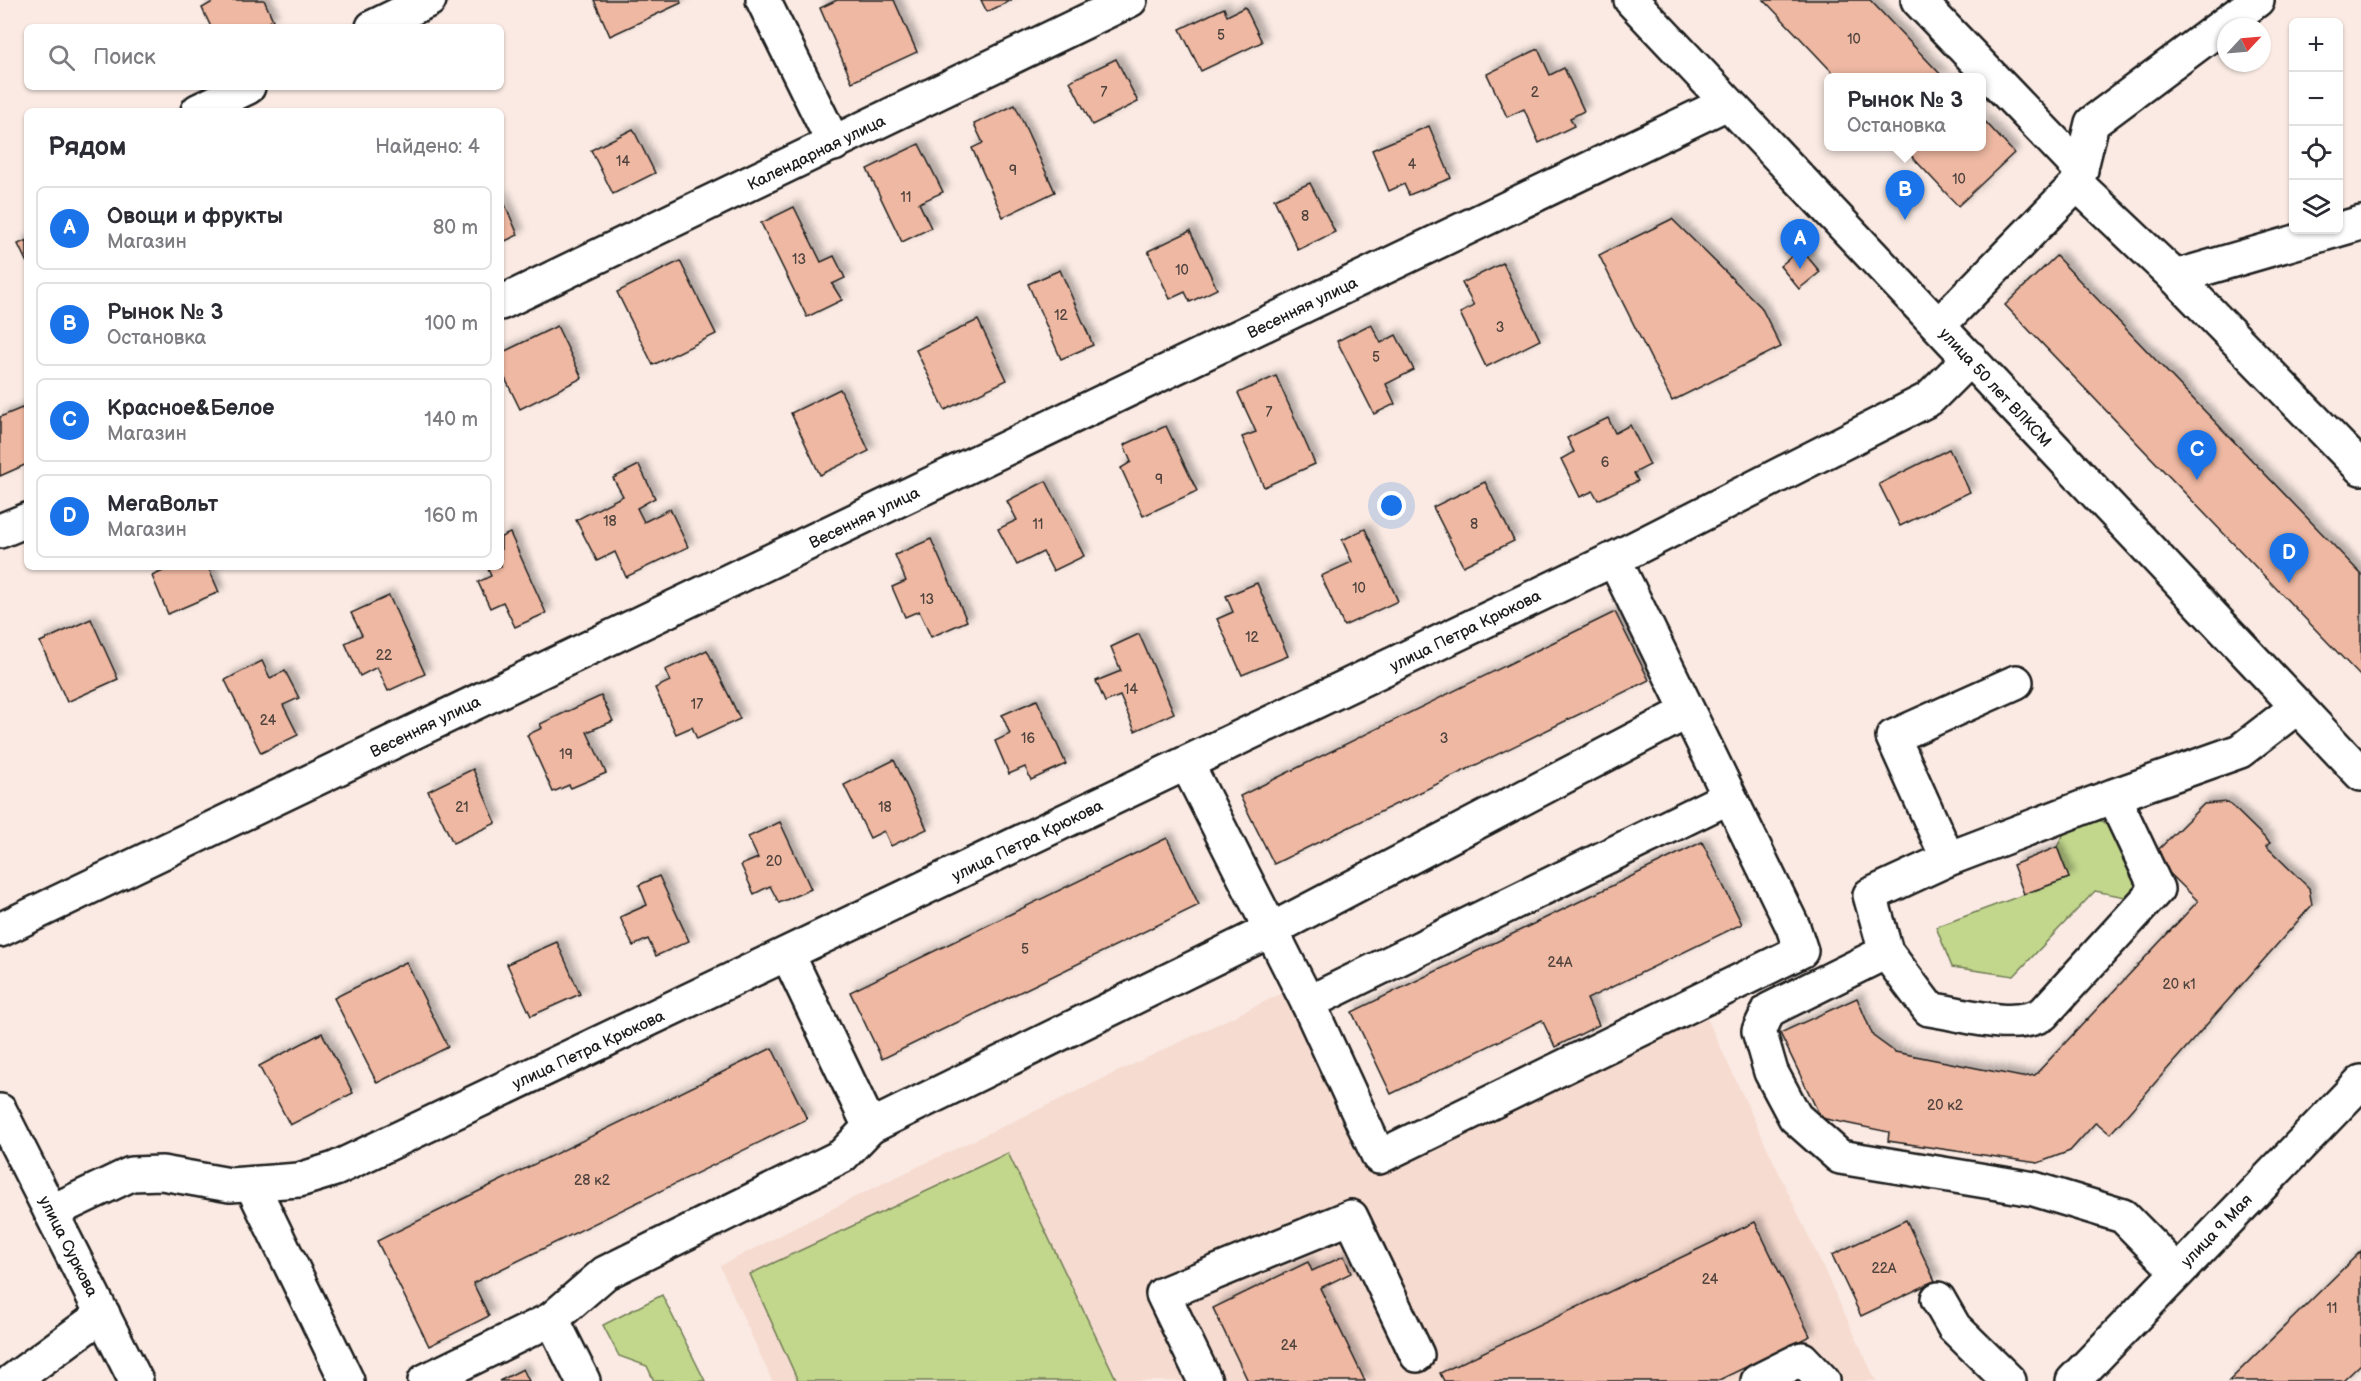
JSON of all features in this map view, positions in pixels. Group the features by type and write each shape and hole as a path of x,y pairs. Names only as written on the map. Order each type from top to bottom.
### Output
{"street":[{"path":"379,24 429,0"},
{"path":"763,0 834,144"},
{"name":"Календарная улица","path":"504,302 1130,0"},
{"name":"улица 50 лет ВЛКСМ","path":"1630,0 2360,772"},
{"path":"1918,0 1984,73"},
{"path":"1938,325 2079,177 2092,123 2257,0"},
{"path":"1986,75 2079,177 2361,468"},
{"path":"204,108 242,90"},
{"name":"Весенняя улица","path":"0,930 1727,103"},
{"path":"2175,277 2361,223"},
{"name":"улица Петра Крюкова","path":"51,1212 131,1174 162,1173 230,1185 252,1185 300,1180 335,1169 788,955 1614,559 1929,399 1970,358"},
{"path":"0,531 24,521"},
{"path":"1187,764 1308,1004 1378,1157 1801,951 1793,927 1614,559"},
{"path":"1948,860 1893,737 2016,682"},
{"path":"2113,796 2157,890 2043,1014 2029,1022 2007,1021 1929,1009 1886,951 1870,895 1948,860 2113,796 2240,751 2297,707"},
{"path":"425,1381 552,1319 605,1273 842,1156 870,1128 1271,930 1687,712"},
{"path":"1308,1004 1729,797"},
{"path":"1886,951 1769,1010 1759,1031 1771,1072 1795,1117 1840,1158 2034,1189 2123,1216 2177,1271"},
{"path":"788,955 870,1128"},
{"name":"улица 9 Мая","path":"2073,1381 2177,1271 2358,1091"},
{"name":"улица Суркова","path":"0,1111 136,1381"},
{"path":"252,1185 347,1381"},
{"path":"1205,1381 1163,1294 1351,1217 1417,1355"},
{"path":"1938,1299 1954,1327 2010,1381"},
{"path":"12,1381 103,1314"},
{"path":"552,1319 583,1381"},
{"path":"1758,1381 1803,1359 1823,1381"}],"shaded area":[{"path":"1287,991 1373,1172 1704,1012 1876,1381 772,1381 720,1266 867,1191"}],"green space":[{"path":"2092,820 2102,821 2112,827 2136,885 2125,897 2095,891 2014,976 1952,967 1936,927 2069,878 2057,847 2066,830"},
{"path":"1008,1153 1117,1381 798,1381 750,1274"},
{"path":"662,1295 705,1381 654,1381 647,1366 619,1356 603,1325"}],"building":[{"path":"216,0 264,0 273,20 266,24 210,24 202,8"},
{"path":"594,0 680,0 681,3 610,36"},
{"path":"837,0 894,0 917,52 852,82 820,8"},
{"path":"981,0 1012,0 987,12"},
{"path":"1764,0 1870,0 1939,73 1833,73"},
{"path":"1245,7 1262,42 1201,71 1180,29 1224,8 1227,16"},
{"path":"1538,49 1550,75 1564,68 1584,111 1570,118 1574,126 1539,143 1524,109 1507,117 1487,74"},
{"path":"1116,59 1138,102 1092,125 1070,81"},
{"path":"1015,105 1055,192 1003,217 972,148 983,143 974,124"},
{"path":"1986,122 2014,153 1958,206 1907,151 1986,151"},
{"path":"1429,126 1451,178 1409,195 1404,184 1389,191 1372,150"},
{"path":"633,129 655,173 613,194 591,150"},
{"path":"919,144 943,192 919,203 931,228 902,242 867,169"},
{"path":"1310,183 1335,232 1298,250 1274,199"},
{"path":"504,202 518,235 504,242"},
{"path":"794,207 821,262 834,256 845,278 832,284 842,300 807,317 761,223"},
{"path":"1672,219 1761,307 1781,347 1672,401 1599,255"},
{"path":"1190,231 1217,289 1190,302 1185,292 1170,299 1148,251"},
{"path":"24,241 24,257 18,244"},
{"path":"1801,249 1820,272 1799,289 1780,266"},
{"path":"2056,256 2361,574 2361,677 2005,305"},
{"path":"680,261 716,334 653,365 617,292"},
{"path":"1503,263 1540,340 1486,367 1460,313 1474,306 1462,283"},
{"path":"1060,270 1093,345 1061,359 1028,284"},
{"path":"978,320 1007,380 945,410 916,350"},
{"path":"1371,324 1381,343 1396,335 1414,370 1386,384 1395,404 1374,414 1337,341"},
{"path":"557,326 582,378 520,409 504,376 504,352"},
{"path":"1276,376 1315,464 1264,487 1242,437 1256,432 1238,393"},
{"path":"840,389 869,451 820,475 791,413"},
{"path":"22,408 24,412 24,465 0,476 0,417"},
{"path":"1608,418 1615,433 1630,425 1650,465 1634,473 1638,481 1598,500 1593,491 1580,497 1561,459 1574,452 1567,438"},
{"path":"1166,426 1197,491 1143,516 1121,468 1131,462 1124,445"},
{"path":"1949,449 1970,492 1900,526 1879,484"},
{"path":"639,465 655,498 637,508 644,522 670,509 688,547 626,577 615,552 597,561 576,520 623,496 613,478"},
{"path":"1046,481 1084,556 1053,571 1043,552 1017,565 998,529 1017,520 1007,501"},
{"path":"1485,482 1514,541 1463,566 1433,507"},
{"path":"1365,529 1398,601 1344,626 1321,576 1352,562 1342,540"},
{"path":"510,533 546,613 515,627 503,602 490,608 478,582 491,576 488,570 504,570 504,536"},
{"path":"931,539 967,621 931,637 919,611 905,617 892,587 906,581 895,555"},
{"path":"165,570 209,570 219,592 168,614 152,576"},
{"path":"1257,583 1288,656 1242,675 1217,619 1233,612 1226,596"},
{"path":"389,596 425,674 388,691 377,667 360,676 345,643 362,635 351,613"},
{"path":"1615,612 1649,680 1274,864 1240,796"},
{"path":"91,619 118,679 67,702 40,642"},
{"path":"1139,634 1174,713 1135,731 1120,696 1105,702 1096,681 1121,671 1111,647"},
{"path":"707,650 740,719 697,739 692,727 676,734 655,688 670,681 665,670"},
{"path":"262,661 270,678 285,671 299,698 283,705 298,735 261,753 225,680"},
{"path":"601,696 613,721 587,732 606,773 571,788 569,785 553,792 527,735 542,728 540,724"},
{"path":"1037,700 1066,764 1031,780 1025,767 1009,774 995,741 1010,734 1002,715"},
{"path":"894,760 927,829 891,846 884,831 870,838 844,785"},
{"path":"473,769 496,823 453,843 428,791"},
{"path":"2228,802 2270,843 2266,846 2309,888 2312,905 2110,1134 2096,1122 2070,1151 2038,1163 1888,1141 1889,1132 1821,1118 1780,1033 1857,998 1873,1036 1895,1052 2022,1077 2035,1075 2198,901 2152,856 2204,804"},
{"path":"780,822 811,889 779,903 770,886 754,894 741,865 758,858 748,837"},
{"path":"1167,838 1199,905 882,1059 850,992"},
{"path":"1702,842 1742,924 1587,999 1599,1025 1555,1047 1542,1020 1391,1094 1352,1012"},
{"path":"2057,847 2069,878 2024,894 2013,865"},
{"path":"659,876 689,941 656,956 648,939 633,946 620,917 647,905 639,885"},
{"path":"557,942 580,994 531,1016 507,964"},
{"path":"406,962 448,1047 377,1083 334,998"},
{"path":"322,1033 353,1093 290,1125 259,1066"},
{"path":"772,1048 807,1119 473,1283 489,1316 429,1346 377,1241"},
{"path":"1906,1220 1935,1281 1861,1316 1832,1255"},
{"path":"1755,1222 1810,1336 1717,1381 1444,1381 1440,1373"},
{"path":"2361,1251 2361,1364 2343,1381 2229,1381"},
{"path":"1344,1256 1351,1273 1320,1288 1365,1381 1248,1381 1213,1308 1308,1262 1312,1271"},
{"path":"523,1369 529,1381 499,1381"}],"place":[{"name":"Рынок № 3","path":"1905,220"},
{"name":"Овощи и фрукты","path":"1800,269"},
{"name":"Красное&Белое","path":"2197,480"},
{"name":"МегаВольт","path":"2289,583"}]}
